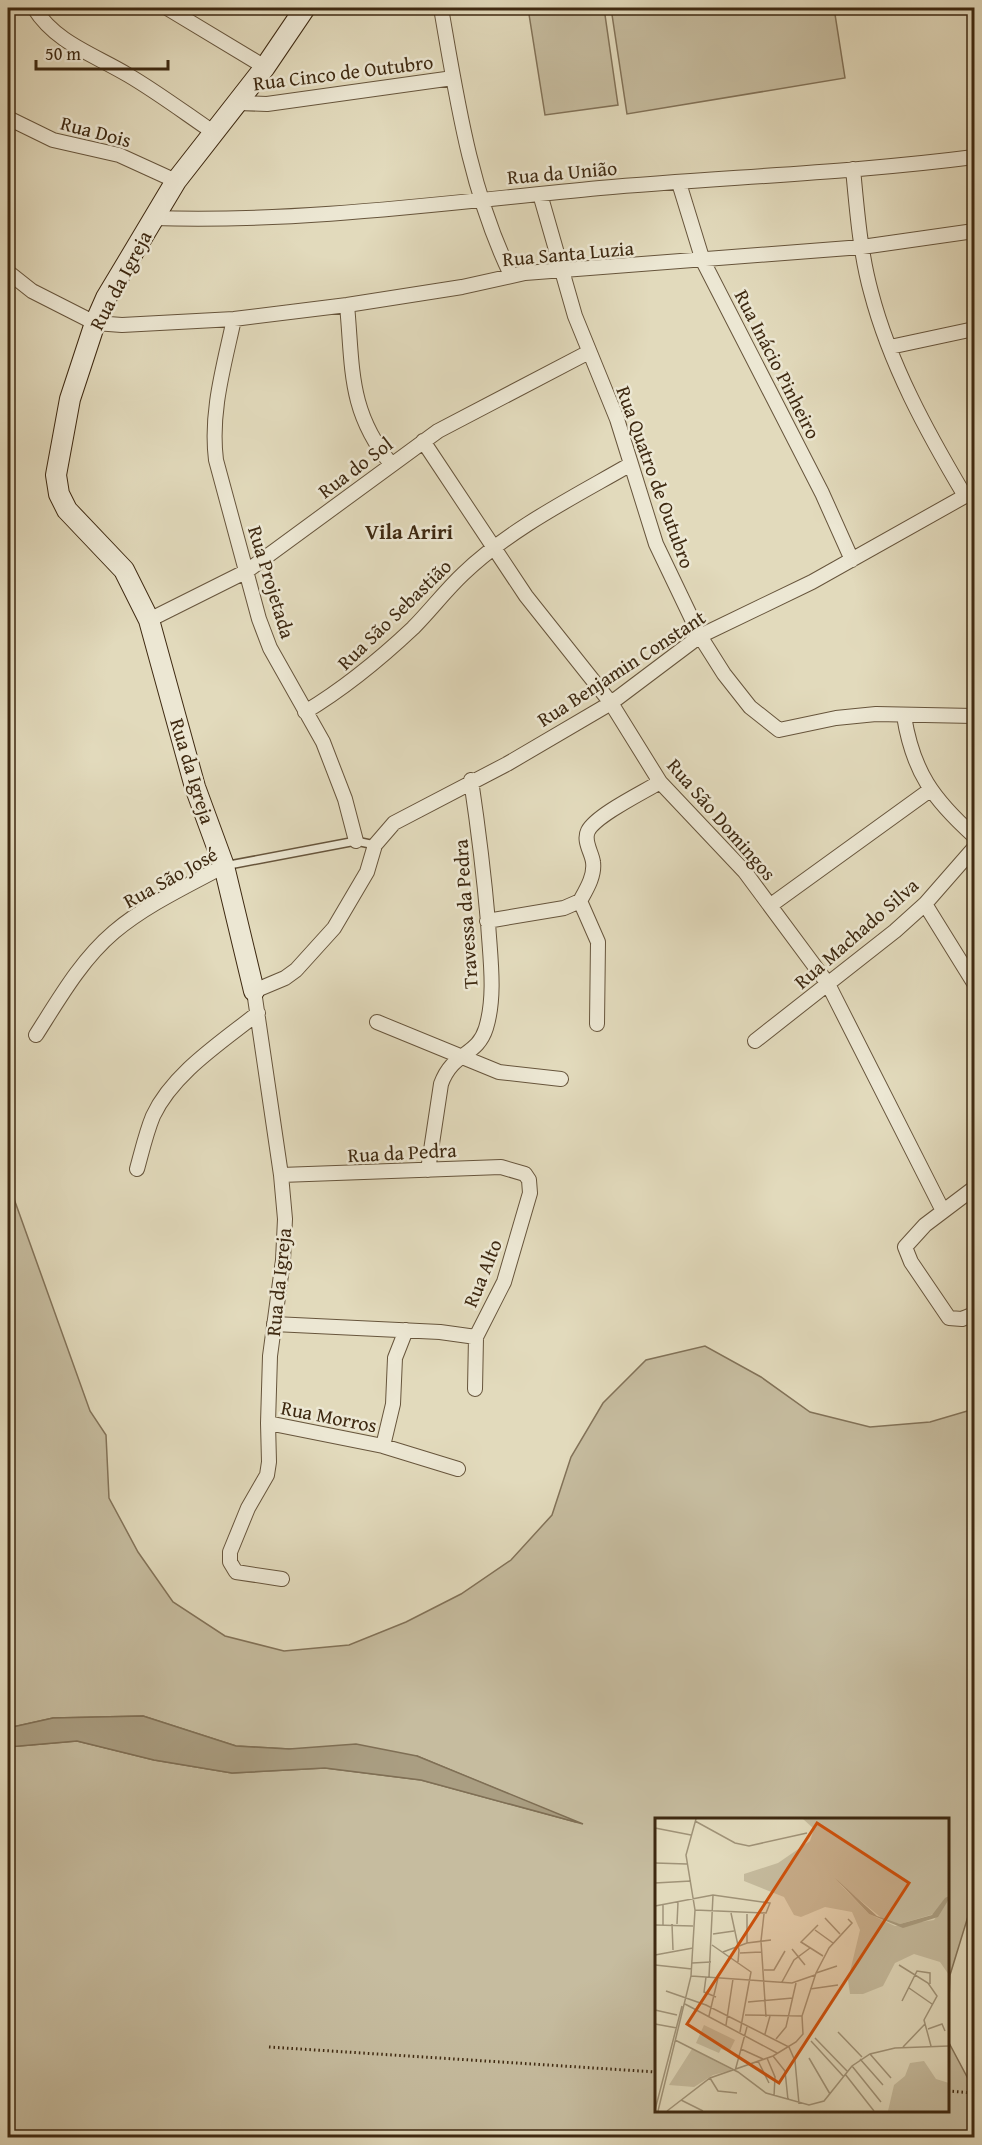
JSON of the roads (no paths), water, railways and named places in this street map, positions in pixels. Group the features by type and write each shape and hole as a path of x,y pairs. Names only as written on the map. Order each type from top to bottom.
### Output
{"street":[{"path":"34,8 54,33 72,46 128,75 213,132"},
{"path":"167,8 265,67"},
{"name":"Rua da Igreja","path":"282,1579 236,1572 230,1562 230,1552 248,1508 267,1475 274,1324 284,1260 285,1219 281,1175 254,991 224,866 195,787 149,620 124,570 67,510 59,494 56,475 70,399 95,323 106,298 176,181 265,67 305,8"},
{"path":"441,8 453,78 479,199 494,240 511,275"},
{"name":"Rua Cinco de Outubro","path":"238,103 267,105 453,78"},
{"name":"Rua Dois","path":"8,118 53,141 118,155 176,181"},
{"name":"Rua da União","path":"153,218 207,220 296,216 975,157"},
{"path":"853,169 862,247 871,293 890,347 931,438 970,494"},
{"name":"Rua Inácio Pinheiro","path":"679,183 703,261 822,493 852,560"},
{"name":"Rua Quatro de Outubro","path":"540,194 562,271 589,352 617,419 656,544 700,636 724,674 750,707 779,729 836,718 876,714 975,716"},
{"name":"Rua Santa Luzia","path":"95,323 122,325 234,319 347,305 462,287 511,275 862,247 975,231"},
{"path":"8,272 32,291 95,323"},
{"path":"347,305 359,410 369,435 391,464"},
{"name":"Rua Projetada","path":"234,319 213,434 216,460 270,648 334,768 356,842"},
{"path":"890,347 975,329"},
{"name":"Rua do Sol","path":"149,620 247,571 423,441 496,398 589,352"},
{"name":"Rua São Domingos","path":"423,441 555,635 611,703 660,782 745,872 828,984 943,1211"},
{"name":"Rua São Sebastião","path":"305,712 349,685 369,668 414,627 463,574 494,548 523,528 631,464"},
{"name":"Rua Benjamin Constant","path":"254,991 285,978 296,970 334,928 367,872 375,845 394,823 471,780 507,764 611,703 700,636 771,603 970,494"},
{"path":"904,716 909,746 930,790 944,809 975,836"},
{"name":"Travessa da Pedra","path":"428,1170 441,1084 446,1071 460,1056 479,1044 486,1028 491,1004 491,963 471,780"},
{"path":"487,921 564,908 580,901 591,880 594,863 586,838 588,831 598,820 660,782"},
{"path":"771,905 930,790"},
{"name":"Rua Machado Silva","path":"755,1041 925,904 975,848"},
{"name":"Rua São José","path":"36,1035 82,965 114,932 154,904 224,866"},
{"path":"580,901 598,942 597,1024"},
{"path":"925,904 975,983"},
{"path":"137,1169 154,1114 172,1087 209,1053 258,1014"},
{"path":"376,1022 410,1038 499,1072 561,1078"},
{"name":"Rua da Pedra","path":"281,1175 501,1167 525,1174"},
{"name":"Rua Alto","path":"475,1389 477,1337 504,1282 516,1242 530,1193 529,1180 525,1174"},
{"path":"975,1188 925,1225 905,1247 923,1282 949,1318 962,1319 975,1314"},
{"path":"274,1324 406,1330 477,1337"},
{"name":"Rua Morros","path":"383,1446 393,1404 395,1358 406,1330"},
{"name":"Rua Morros","path":"268,1423 383,1446 458,1469"}],"lane":[{"name":"Rua São José","path":"224,866 356,842 375,845"}],"district":[{"name":"Vila Ariri","path":"409,531"}]}
